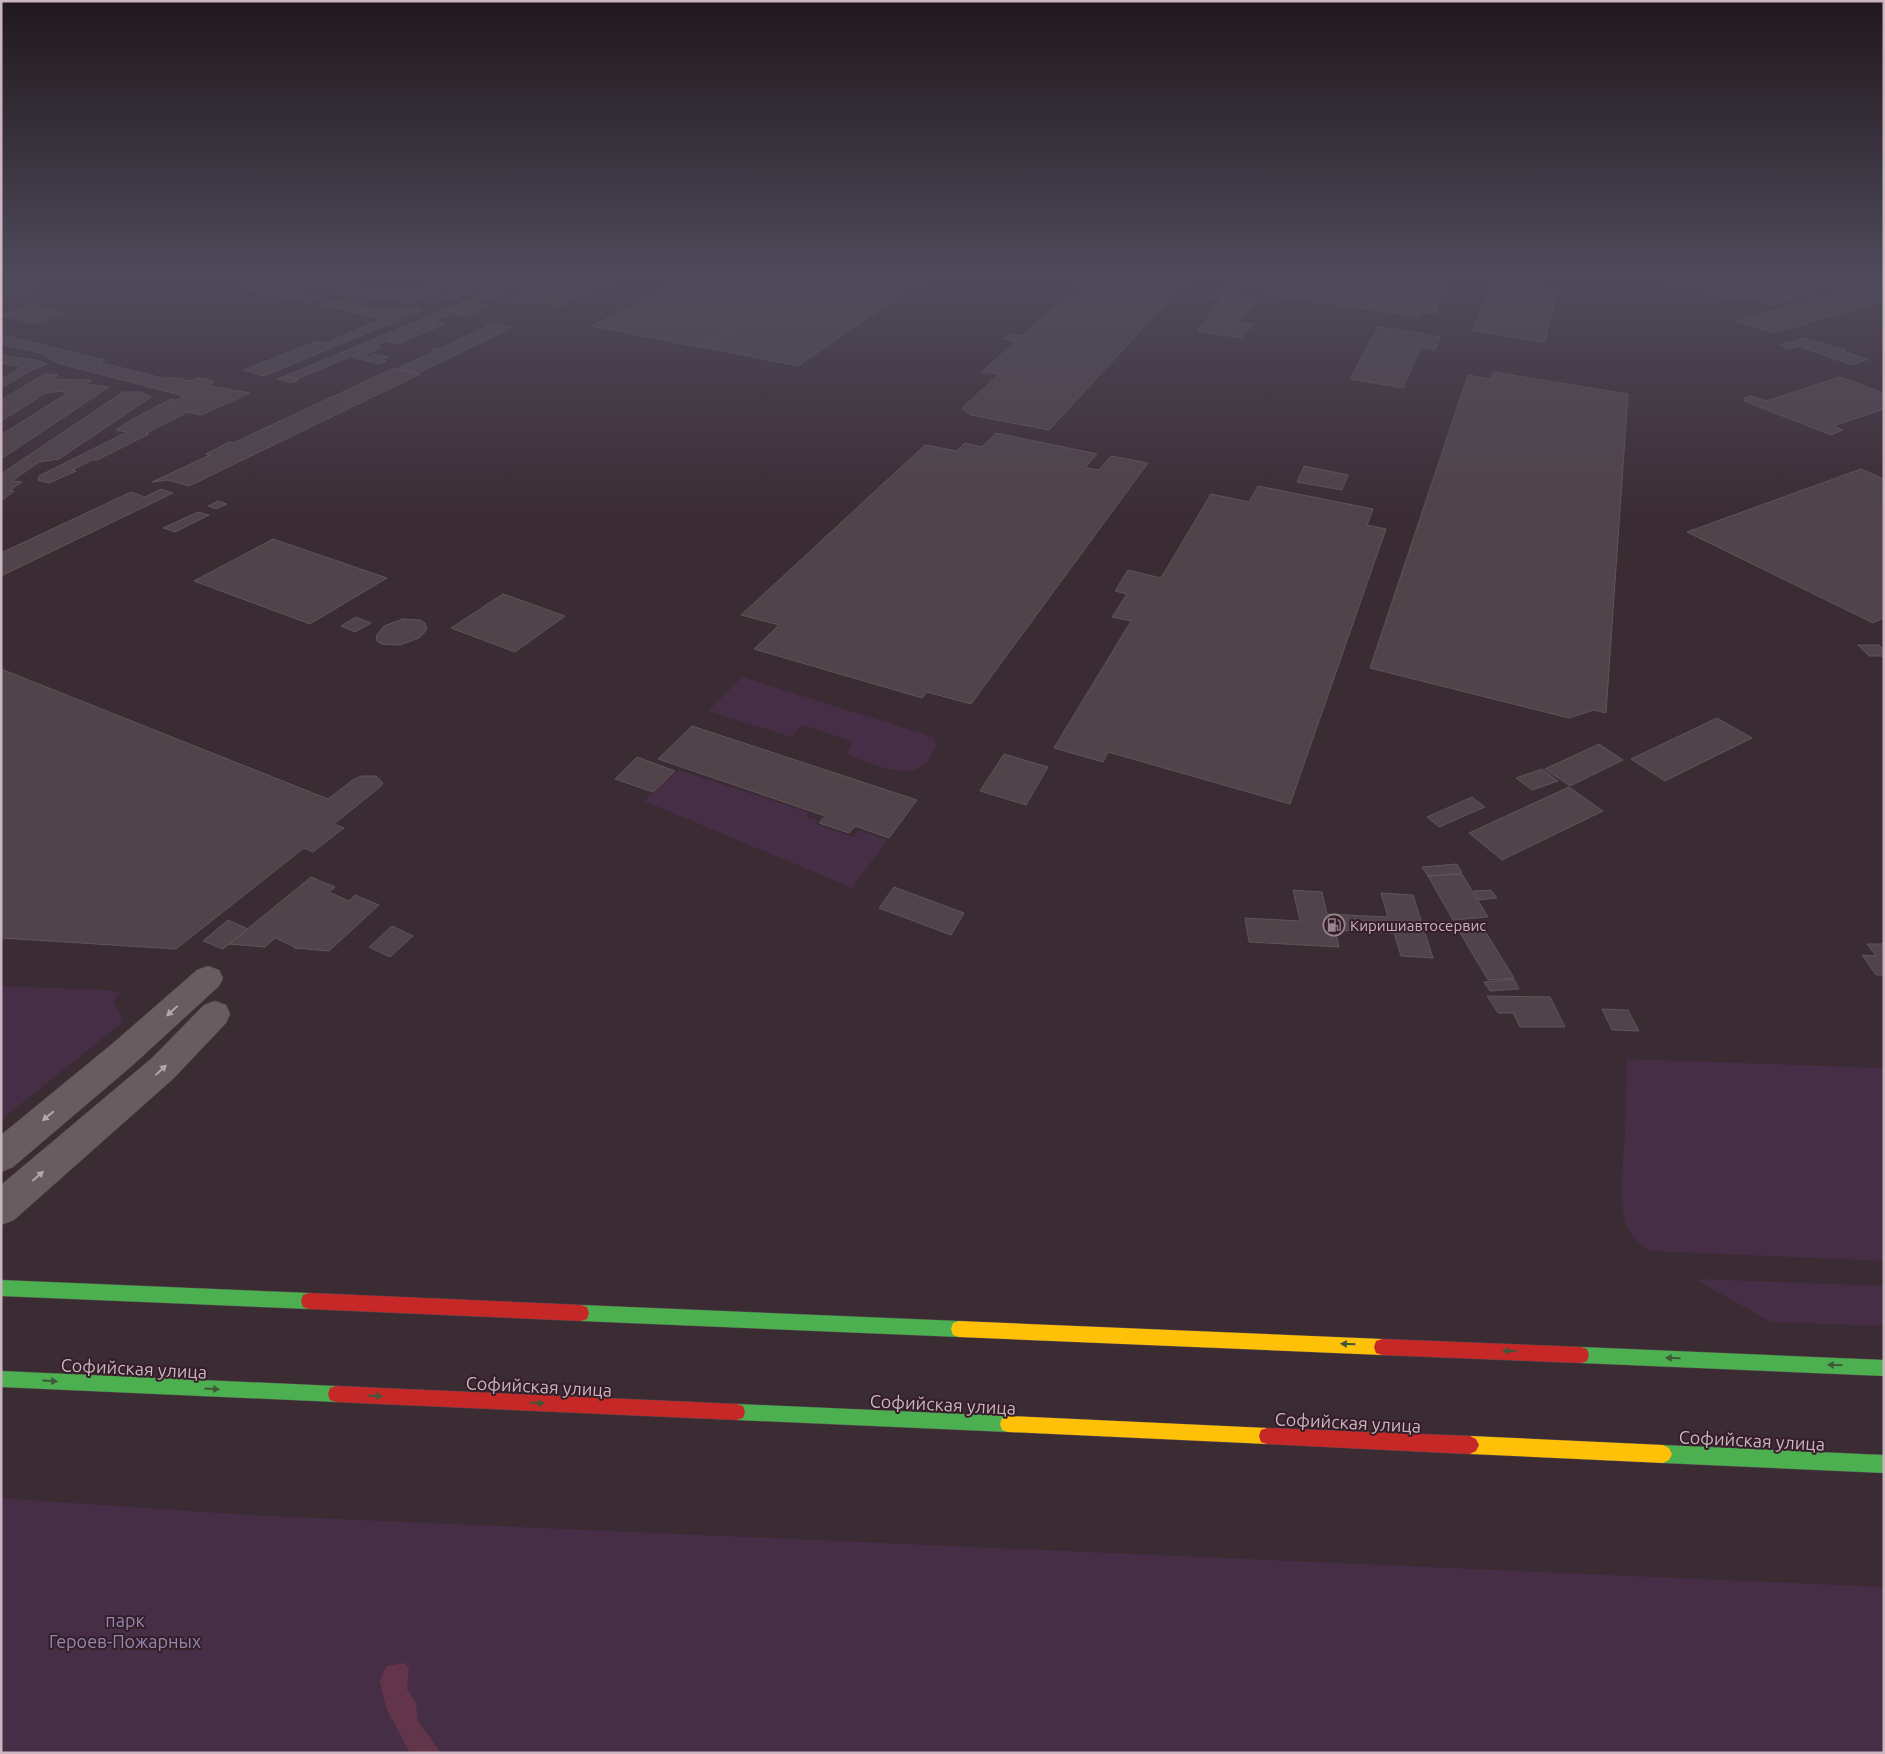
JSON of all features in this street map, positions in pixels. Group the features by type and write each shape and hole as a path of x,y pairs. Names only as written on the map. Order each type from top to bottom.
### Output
{"main road":[{"path":"1,1288 1884,1368"},
{"name":"Софийская улица","path":"1,1379 1884,1464"}],"street":[{"path":"1,1156 123,1054 208,978"},
{"path":"1,1208 163,1068 215,1014"}],"green space":[{"path":"742,677 924,734 933,738 937,746 921,767 904,771 894,770 846,754 854,742 802,725 791,737 708,711"},
{"path":"679,770 808,812 807,817 818,820 816,824 854,837 859,830 887,840 852,888 644,801"},
{"path":"1,986 106,990 121,993 114,1001 123,1022 1,1120"},
{"path":"1626,1059 1884,1068 1884,1261 1650,1251 1643,1246 1629,1231 1624,1218 1623,1207 1622,1182"},
{"path":"1696,1280 1884,1286 1884,1326 1771,1322"},
{"name":"парк Героев-Пожарных","path":"1,1498 248,1515 1884,1587 1884,1753 1,1753"}],"shaded area":[{"path":"405,1663 409,1668 407,1689 416,1703 418,1721 441,1753 410,1753 386,1708 380,1681 386,1666"}],"building":[{"path":"1,359 27,359 47,364 32,370 1,388 1,379 22,367 1,363"},
{"path":"50,359 100,359 105,360 98,362 166,379 171,377 189,381 199,378 213,381 210,386 250,393 201,415 188,412 146,433 149,434 97,460 92,460 72,470 76,471 49,483 38,480 39,476 127,432 116,430 129,421 171,399 176,400 184,396 57,363"},
{"path":"272,359 305,359 264,376 244,370"},
{"path":"326,359 345,359 297,379 285,376"},
{"path":"359,359 384,359 381,360 386,361 379,364"},
{"path":"419,359 447,359 416,374 396,369"},
{"path":"762,359 808,359 798,366"},
{"path":"996,359 1115,359 1049,430 971,415 962,408 999,374 981,372"},
{"path":"1361,359 1415,359 1403,388 1350,379"},
{"path":"1835,359 1868,359 1853,365"},
{"path":"394,368 420,374 189,486 168,480 152,482 210,455 206,454 229,442 233,443"},
{"path":"1493,372 1628,394 1606,713 1594,710 1569,718 1370,668 1468,375 1491,379"},
{"path":"44,374 58,375 52,379 92,380 86,384 109,387 1,459 1,435 66,394 63,391 46,393 1,421 1,400"},
{"path":"285,376 298,380 291,383 278,379"},
{"path":"1840,377 1884,393 1884,409 1833,426 1843,430 1831,435 1744,401 1748,400 1744,398 1752,396 1766,401"},
{"path":"123,392 140,392 151,397 59,459 39,462 12,481 22,482 9,491 14,491 1,501 1,474"},
{"path":"996,433 1097,454 1085,468 1099,470 1111,456 1148,463 971,704 927,692 922,698 754,649 779,625 741,615 925,445 957,451 965,443 982,447"},
{"path":"1304,466 1348,475 1342,490 1297,482"},
{"path":"1861,469 1884,479 1884,618 1873,623 1687,532"},
{"path":"1258,486 1373,509 1367,525 1386,529 1290,804 1108,752 1103,762 1054,748 1131,621 1112,617 1127,594 1115,591 1128,570 1161,578 1211,494 1249,502"},
{"path":"161,489 173,493 1,576 1,553 131,492 145,497"},
{"path":"218,501 227,504 216,509 208,506"},
{"path":"198,512 209,515 175,532 163,528"},
{"path":"273,539 387,578 310,624 194,581"},
{"path":"503,594 565,616 515,652 451,628"},
{"path":"356,617 371,623 355,632 341,626"},
{"path":"403,619 420,620 425,623 427,628 419,638 400,645 382,644 377,641 376,636 384,626"},
{"path":"1858,645 1879,645 1884,650 1884,656 1869,656"},
{"path":"1,669 328,799 354,779 362,776 376,776 383,783 334,824 344,828 313,852 304,848 176,949 1,938"},
{"path":"1717,718 1752,738 1665,781 1631,759"},
{"path":"692,726 917,800 889,838 855,826 849,833 819,823 825,816 658,759"},
{"path":"1599,744 1623,760 1570,786 1545,769"},
{"path":"1004,754 1048,767 1026,805 980,791"},
{"path":"637,757 675,771 653,792 615,779"},
{"path":"1542,769 1558,781 1532,790 1516,778"},
{"path":"1569,787 1603,811 1502,860 1469,833"},
{"path":"1472,797 1485,807 1439,827 1427,817"},
{"path":"1457,864 1462,873 1428,876 1422,867"},
{"path":"1462,874 1488,917 1453,920 1428,876"},
{"path":"311,877 335,887 329,892 349,901 355,895 379,905 329,951 294,948 275,938 265,947 229,944"},
{"path":"894,887 964,913 951,935 879,908"},
{"name":"Киришиавтосервис","path":"1293,890 1322,892 1327,914 1388,917 1381,893 1413,895 1433,958 1401,956 1394,933 1335,930 1339,947 1249,942 1245,918 1300,921"},
{"path":"1491,890 1497,898 1479,900 1474,891"},
{"path":"228,920 248,929 223,949 203,941"},
{"path":"392,926 413,936 390,957 369,947"},
{"path":"1483,929 1514,978 1488,980 1459,931"},
{"path":"1867,944 1884,944 1884,975 1876,975 1862,955 1876,956"},
{"path":"1514,979 1519,989 1490,991 1484,982"},
{"path":"1487,996 1550,997 1565,1027 1520,1027 1513,1013 1498,1013"},
{"path":"1602,1009 1628,1010 1639,1031 1612,1030"}],"traffic: fast":[{"path":"1,1288 309,1301"},
{"path":"581,1313 959,1329"},
{"path":"1581,1355 1884,1368"},
{"path":"1,1379 336,1394"},
{"path":"737,1412 1008,1424"},
{"path":"1663,1454 1884,1464"}],"traffic: slow":[{"path":"959,1329 1382,1347"},
{"path":"1008,1424 1267,1436"},
{"path":"1470,1445 1663,1454"}],"traffic: jam":[{"path":"309,1301 581,1313"},
{"path":"1382,1347 1581,1355"},
{"path":"336,1394 737,1412"},
{"path":"1267,1436 1470,1445"}],"place":[{"name":"Киришиавтосервис","path":"1334,925"}]}
